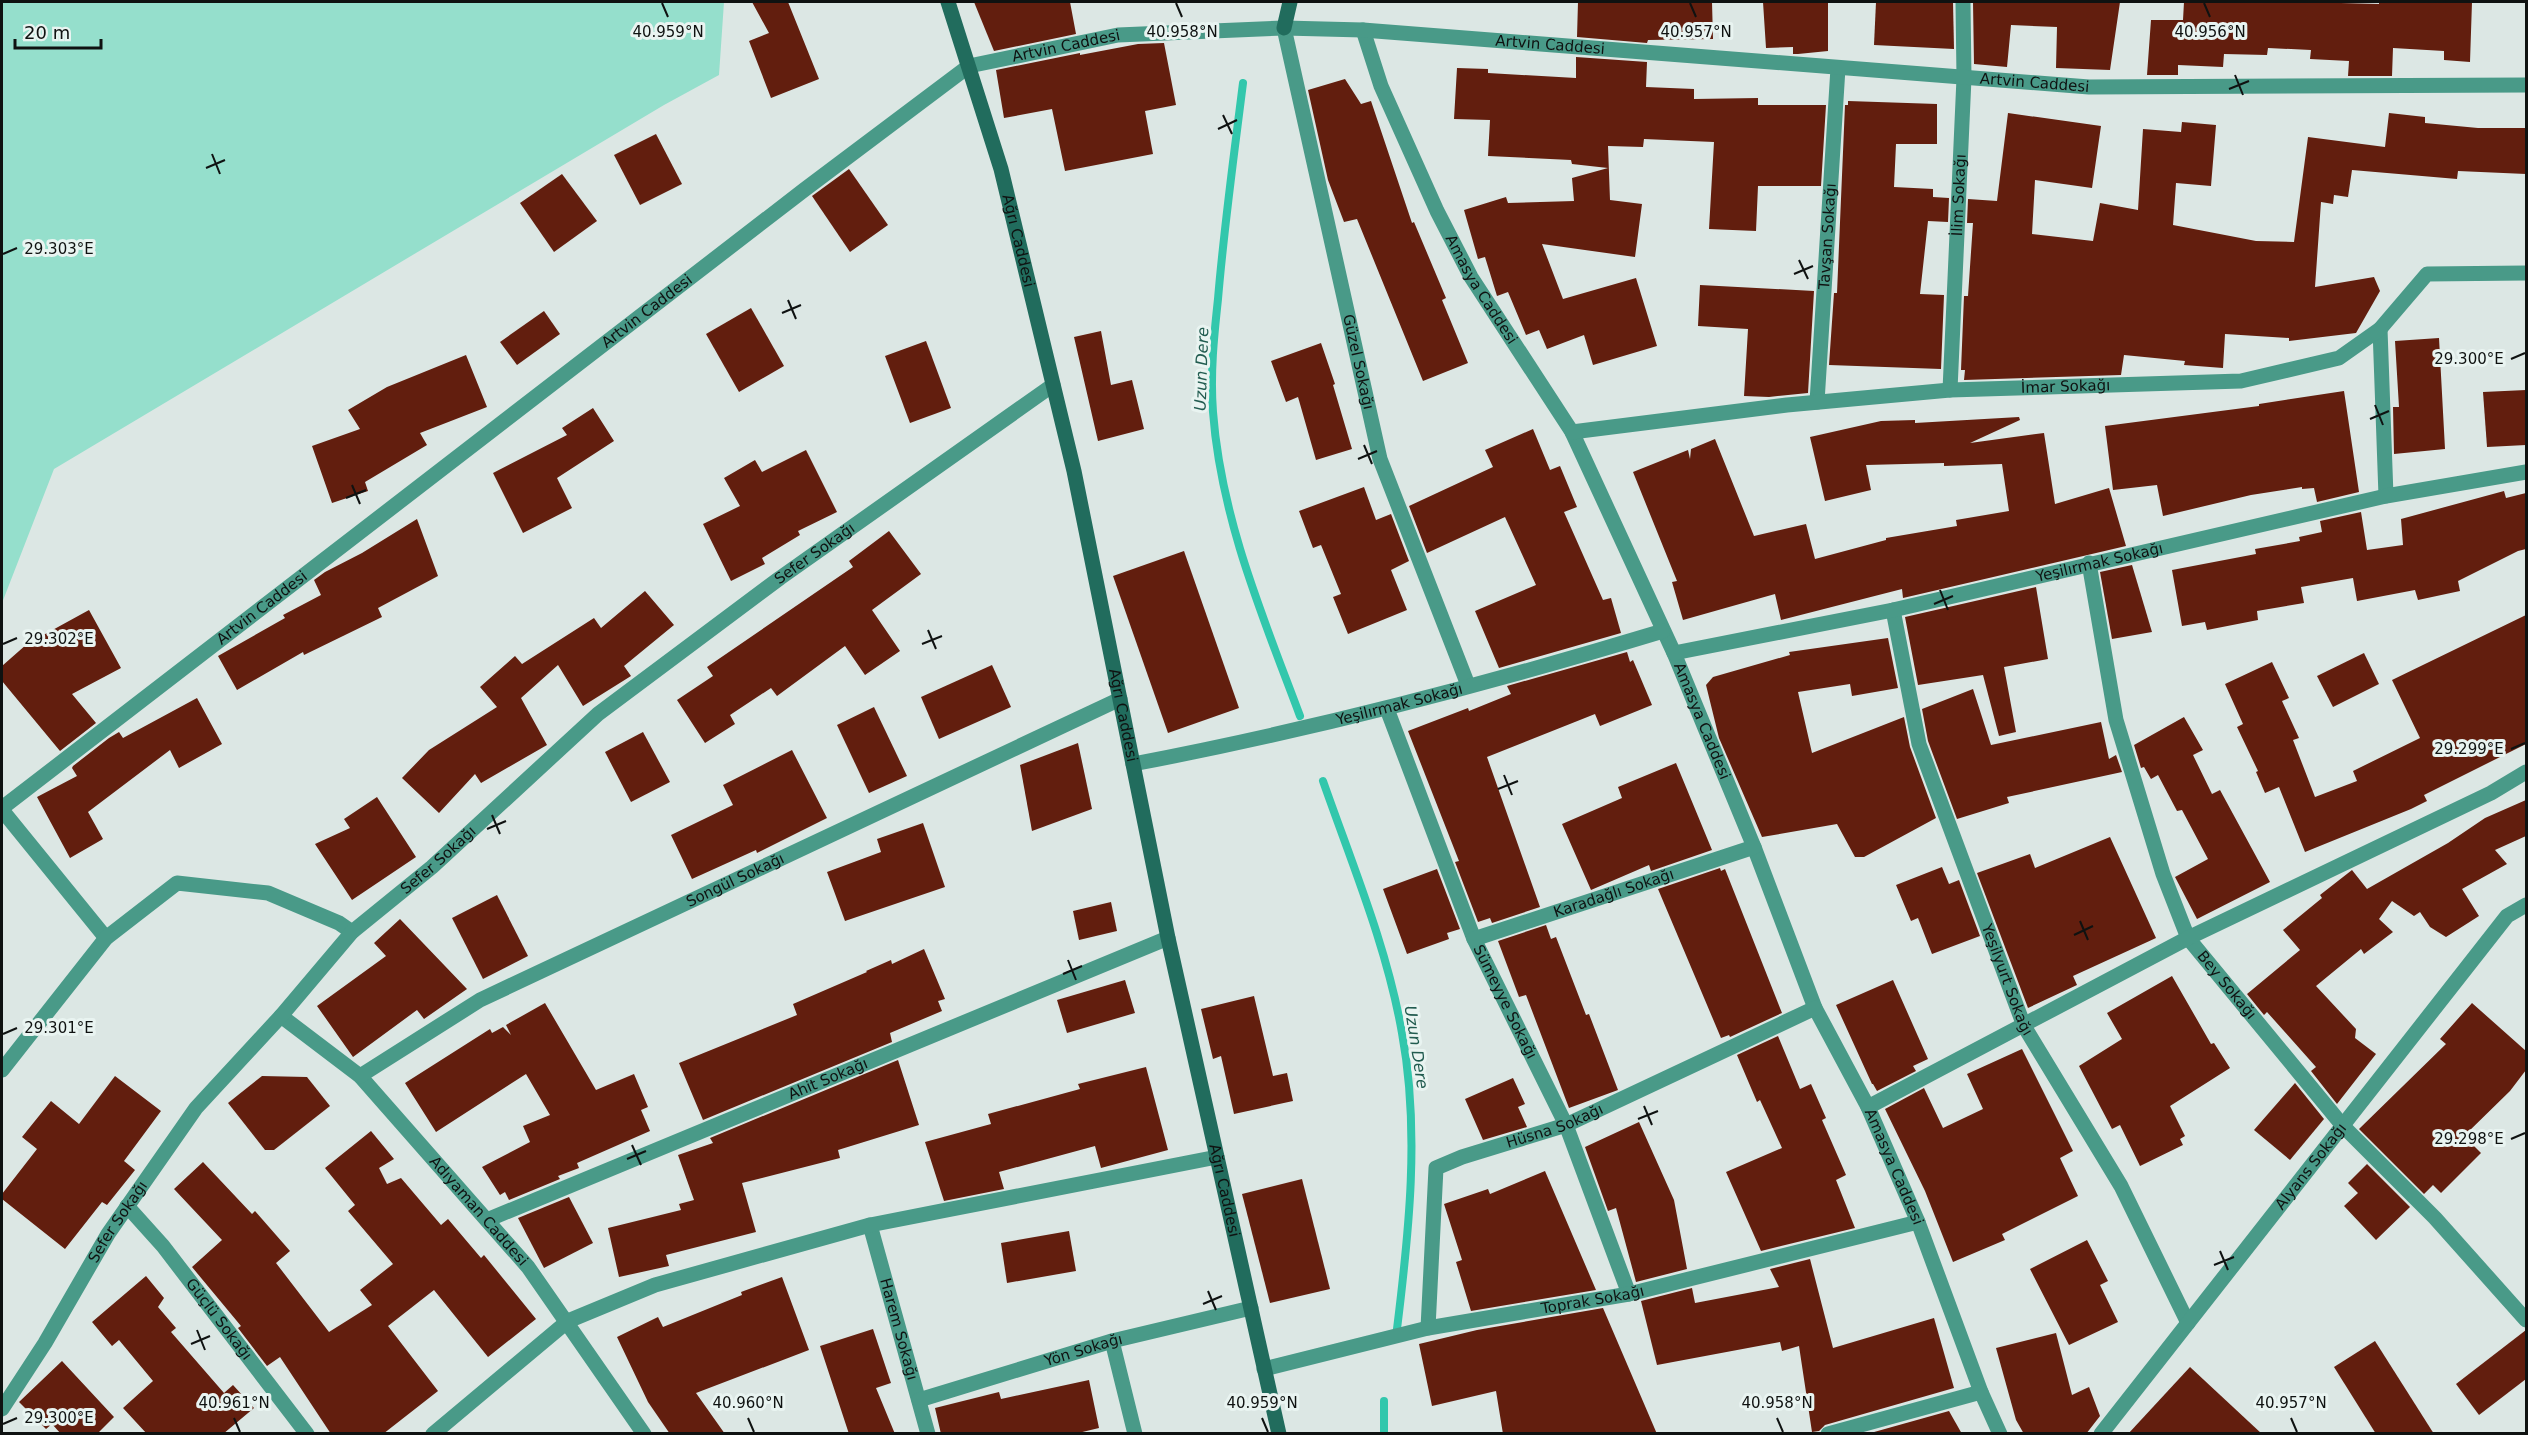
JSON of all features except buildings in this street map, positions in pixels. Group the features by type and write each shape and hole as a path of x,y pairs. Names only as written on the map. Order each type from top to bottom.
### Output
{"main road":[{"name":"Ağrı Caddesi","path":"948,2 1000,169 1074,471 1168,938 1279,1434"},
{"path":"1284,27 1290,2"}],"street":[{"name":"İlim Sokağı","path":"1950,390 1964,78 1963,2"},
{"name":"Artvin Caddesi","path":"2,809 969,66 1118,35 1284,27 1363,30 2090,87 2526,85"},
{"name":"Güzel Sokağı","path":"1284,27 1380,459 1468,685"},
{"name":"Amasya Caddesi","path":"1363,30 1381,86 1437,211 1471,277 1572,432 1674,654 1754,847 1815,1008 1868,1107 1918,1222 1981,1392 2000,1434"},
{"name":"Tavşan Sokağı","path":"1817,402 1838,69"},
{"name":"İmar Sokağı","path":"1572,432 1817,402 1950,390 2241,381 2339,358 2380,329 2427,274 2526,273"},
{"path":"2380,329 2386,496"},
{"name":"Sefer Sokağı","path":"2,1409 45,1342 108,1234 196,1108 281,1016 352,932 432,867 598,714 780,578 1053,385"},
{"name":"Yeşilırmak Sokağı","path":"1674,654 1893,610 2386,496 2526,472"},
{"name":"Bey Sokağı","path":"2089,563 2116,720 2163,874 2188,938 2343,1126 2435,1218 2526,1320"},
{"name":"Yeşilyurt Sokağı","path":"1893,610 1918,744 2024,1026 2121,1186 2188,1323"},
{"name":"Yeşilırmak Sokağı","path":"1133,765 1387,709 1663,631"},
{"name":"Songül Sokağı","path":"360,1076 480,1000 1120,699"},
{"name":"Sümeyye Sokağı","path":"1387,709 1474,939 1566,1125 1629,1294"},
{"path":"1868,1107 2188,938 2491,793 2526,772"},
{"path":"2,809 106,938"},
{"name":"Karadağlı Sokağı","path":"1474,939 1754,847"},
{"path":"2,1070 106,938 177,883 268,893 339,923 352,932"},
{"name":"Alyans Sokağı","path":"2101,1434 2507,916 2526,905"},
{"name":"Ahit Sokağı","path":"487,1220 1168,938"},
{"name":"Hüsna Sokağı","path":"1428,1328 1436,1168 1462,1157 1566,1125 1815,1008"},
{"name":"Adıyaman Caddesi","path":"281,1016 360,1076 528,1267 568,1321 644,1434"},
{"path":"433,1434 568,1321 656,1285 870,1225 1217,1157"},
{"name":"Güçlü Sokağı","path":"128,1206 163,1246 307,1434"},
{"name":"Toprak Sokağı","path":"1264,1370 1428,1328 1629,1294 1918,1222"},
{"name":"Harem Sokağı","path":"870,1225 928,1434"},
{"name":"Yön Sokağı","path":"919,1401 1113,1341 1251,1308"},
{"path":"1113,1341 1135,1434"},
{"path":"1828,1434 1981,1392"}],"green space":[{"path":"2,2 724,2 719,75 664,105 54,469 2,603"}],"waterway":[{"name":"Uzun Dere","path":"1243,83 1215,327 1212,369 1213,412 1218,452 1234,529 1258,605 1300,716"},
{"name":"Uzun Dere","path":"1323,781 1378,937 1402,1033 1407,1070 1411,1181 1397,1329"},
{"name":"Uzun Dere","path":"1384,1401 1384,1434"}]}
